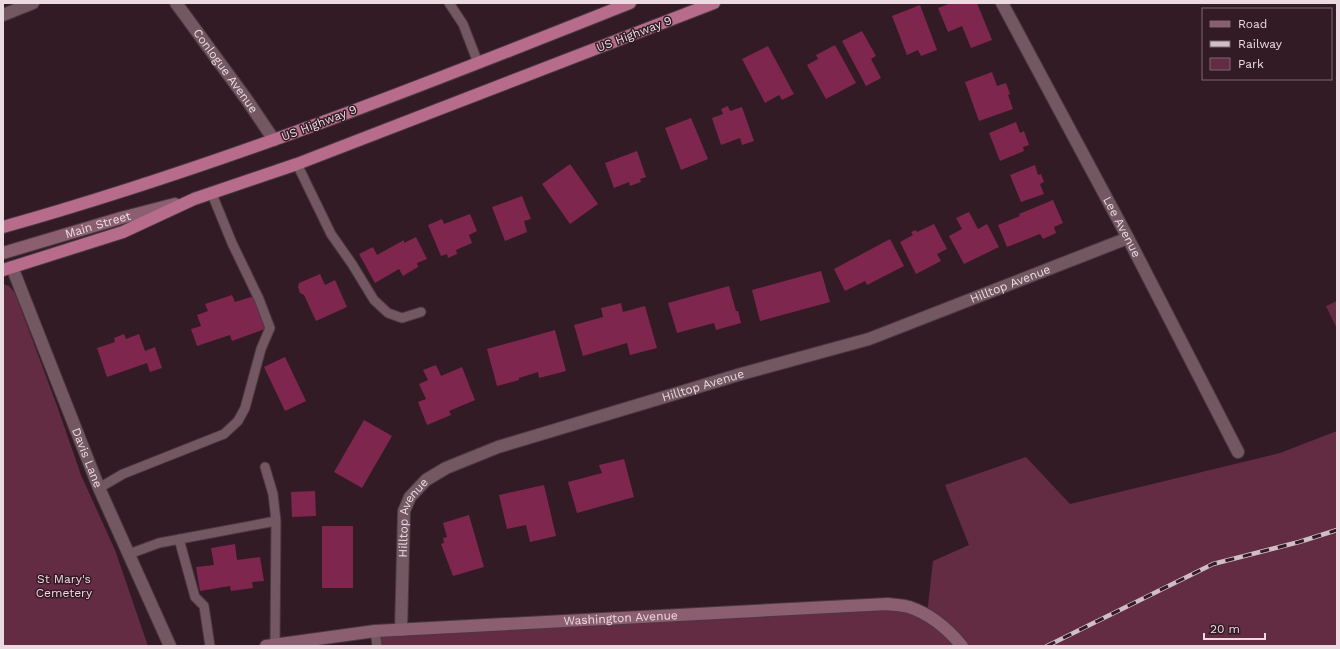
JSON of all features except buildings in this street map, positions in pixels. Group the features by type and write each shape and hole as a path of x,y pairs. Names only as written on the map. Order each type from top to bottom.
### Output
{"highway":[{"name":"US Highway 9","path":"3,227 58,212 184,172 274,140 478,63 630,3"},
{"name":"US Highway 9","path":"8,268 123,232 194,200 297,164 714,3"}],"main road":[{"name":"Main Street","path":"3,253 121,218 194,200"},
{"name":"Washington Avenue","path":"270,645 375,631 887,604 908,607 927,614 952,634 962,646"}],"street":[{"path":"3,15 33,3"},
{"name":"Conlogue Avenue","path":"176,3 247,100 274,140"},
{"name":"Lee Avenue","path":"1002,3 1128,238 1238,452"},
{"name":"Hilltop Avenue","path":"401,630 404,511 410,498 426,480 446,468 498,447 741,374 869,339 1128,238"},
{"name":"Davis Lane","path":"8,268 99,488 170,646"}],"lane":[{"path":"449,3 463,24 478,63"},
{"path":"297,164 331,234 352,264 374,300 388,313 402,318 422,312"},
{"path":"99,488 123,474 224,434 238,421 245,408 261,349 270,328 259,299 232,243 212,194"},
{"path":"265,467 273,494 276,521 270,645"},
{"path":"129,554 159,543 276,521"},
{"path":"179,539 195,597 204,606 210,646"},
{"path":"375,631 377,646"}],"green space":[{"name":"St Mary's Cemetery","path":"3,284 9,286 15,293 81,475 115,550 148,646 3,646"},
{"path":"1337,301 1337,329 1326,306"},
{"path":"1337,431 1337,646 377,646 375,631 887,604 927,614 933,561 969,545 945,485 1026,457 1070,504 1280,453"}],"railway":[{"path":"1047,646 1213,564 1299,542 1337,530"}]}
